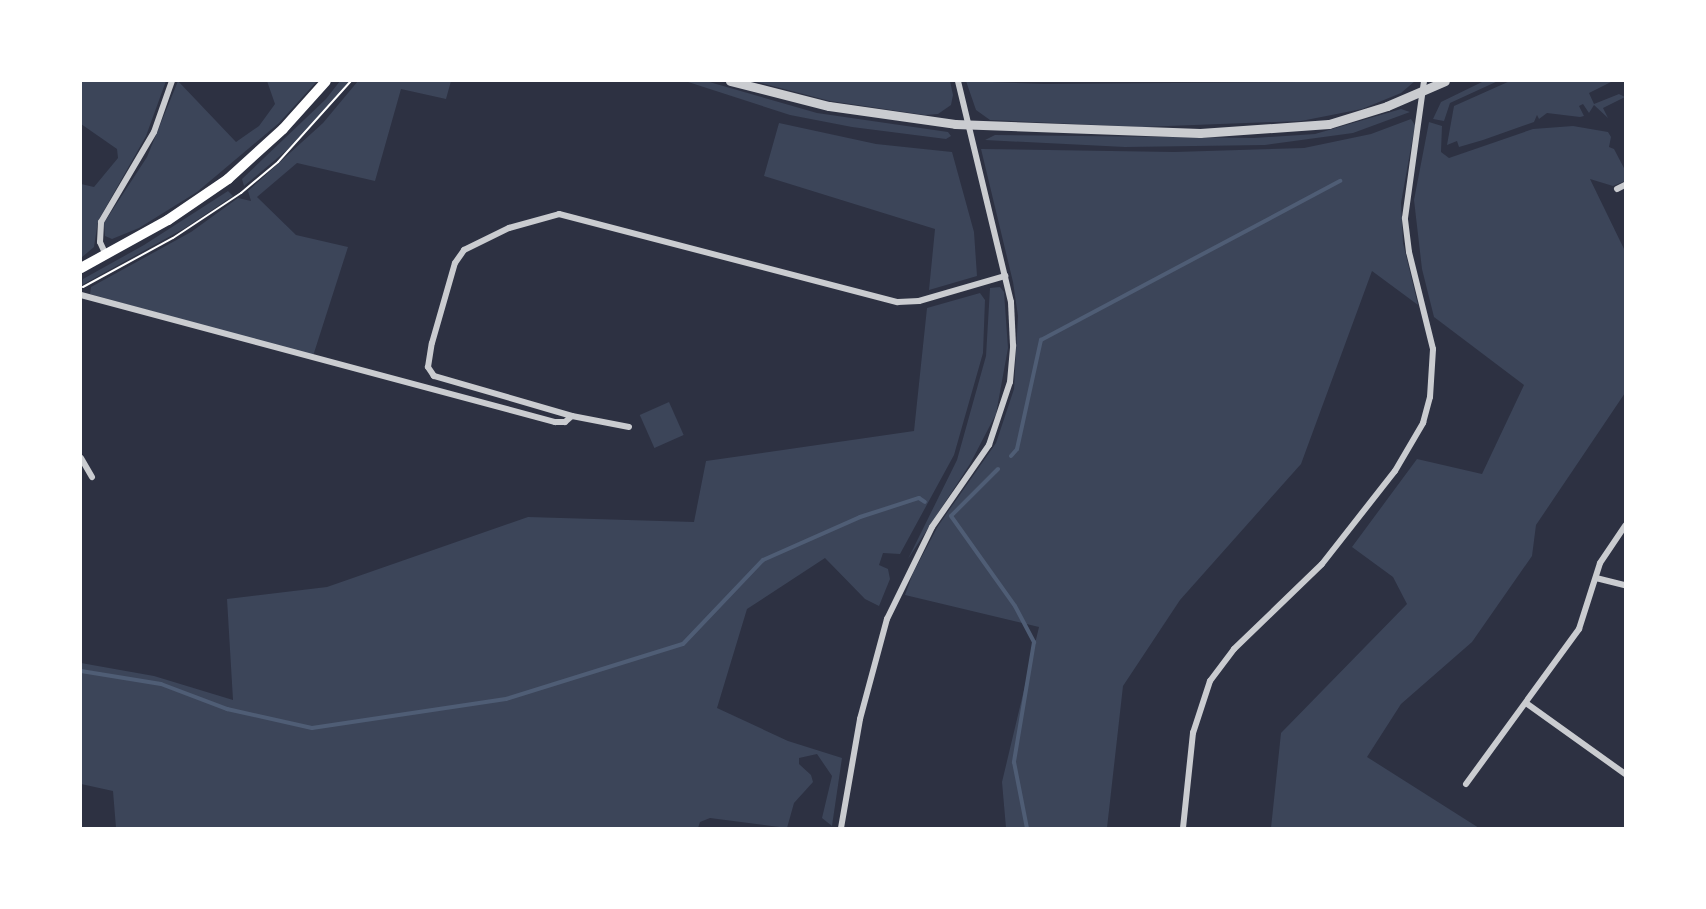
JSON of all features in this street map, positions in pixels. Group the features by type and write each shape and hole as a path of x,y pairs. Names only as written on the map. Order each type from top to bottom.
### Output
{"main road":[{"path":"81,268 168,220 228,179 283,129 326,81"}],"street":[{"path":"106,255 100,242 101,222 154,132 171,81"},
{"path":"730,81 830,106 966,124 1200,133 1282,130 1329,124 1424,86 1445,81"},
{"path":"841,828 872,668 895,598 932,526 989,445 1006,398 1013,345 1005,276 966,124 958,81"},
{"path":"1183,828 1193,733 1210,681 1234,649 1330,555 1400,463 1423,423 1430,397 1432,349 1409,252 1405,218 1424,86"},
{"path":"1617,189 1625,185"},
{"path":"629,427 572,416 447,382 434,376 428,367 460,254 509,228 559,214 652,236 898,302 920,301 1005,276"},
{"path":"81,294 555,422 565,422 572,416"},
{"path":"81,458 92,477"},
{"path":"1466,784 1579,629 1603,557 1625,526"},
{"path":"1596,578 1625,585"},
{"path":"1526,703 1625,774"}],"shaded area":[{"path":"81,81 166,81 146,136 98,221 94,247 81,258 81,184 94,187 118,158 117,149 81,124"},
{"path":"178,81 236,142 259,126 275,104 267,81 317,81 279,123 197,192 139,228 112,239 105,236 104,223 147,157"},
{"path":"340,81 350,81 287,150 244,186 242,179 326,99"},
{"path":"358,81 451,81 446,99 401,89 375,181 297,163 257,197 296,235 348,247 313,356 90,294 91,287 191,232 238,198 251,201 248,191 323,123"},
{"path":"685,81 706,81 817,113 948,132 951,136 946,139 852,127 790,115"},
{"path":"753,81 950,81 953,95 951,105 938,114 925,115 830,101"},
{"path":"966,81 1045,84 1415,81 1401,93 1362,109 1301,121 1142,127 990,120 976,110"},
{"path":"1484,81 1498,81 1450,103 1444,121 1433,119 1441,102"},
{"path":"1510,81 1613,81 1589,93 1594,104 1619,94 1625,97 1603,108 1608,118 1594,105 1589,113 1583,104 1579,106 1584,116 1547,113 1539,119 1537,115 1534,122 1483,140 1459,147 1457,141 1447,145 1454,106"},
{"path":"1401,109 1410,112 1353,133 1265,145 1125,147 985,140 995,135 1254,138 1315,134"},
{"path":"1411,119 1415,125 1401,203 1403,243 1418,305 1372,271 1301,464 1180,600 1123,686 1107,828 1006,828 1002,782 1039,627 905,595 913,573 938,526 996,443 1014,389 1018,316 1013,282 981,149 1174,152 1304,148 1371,134"},
{"path":"1429,122 1442,126 1441,152 1449,158 1533,129 1573,126 1608,132 1611,137 1609,147 1614,149 1625,170 1625,181 1613,186 1590,179 1625,251 1625,393 1536,525 1532,556 1472,642 1401,704 1367,757 1479,828 1271,828 1281,733 1407,604 1393,577 1352,547 1417,459 1482,474 1524,385 1434,317 1422,269 1414,200"},
{"path":"779,123 876,144 952,152 974,232 977,276 929,290 935,229 764,176"},
{"path":"228,191 233,196 185,228 82,285 83,279 144,245"},
{"path":"1000,287 1004,292 1008,348 996,414 970,464 908,559 957,460 986,356 990,288"},
{"path":"980,293 985,300 983,353 954,455 900,554 883,553 879,565 888,569 890,579 879,606 865,599 825,558 747,609 717,708 788,741 842,758 832,826 822,818 832,776 817,754 799,758 799,764 811,775 813,782 794,803 787,828 710,818 700,822 698,828 116,828 113,791 81,784 81,663 154,676 233,700 227,599 327,587 528,517 694,522 706,461 914,431 927,308"},
{"path":"669,402 684,435 654,448 640,415"}],"waterway":[{"path":"1011,456 1017,449 1041,340 1340,181"},
{"path":"998,469 951,516 1015,606 1034,642 1014,762 1027,828"},
{"path":"81,671 161,684 227,709 312,728 506,699 683,644 763,560 860,517 919,498 925,502"}]}
